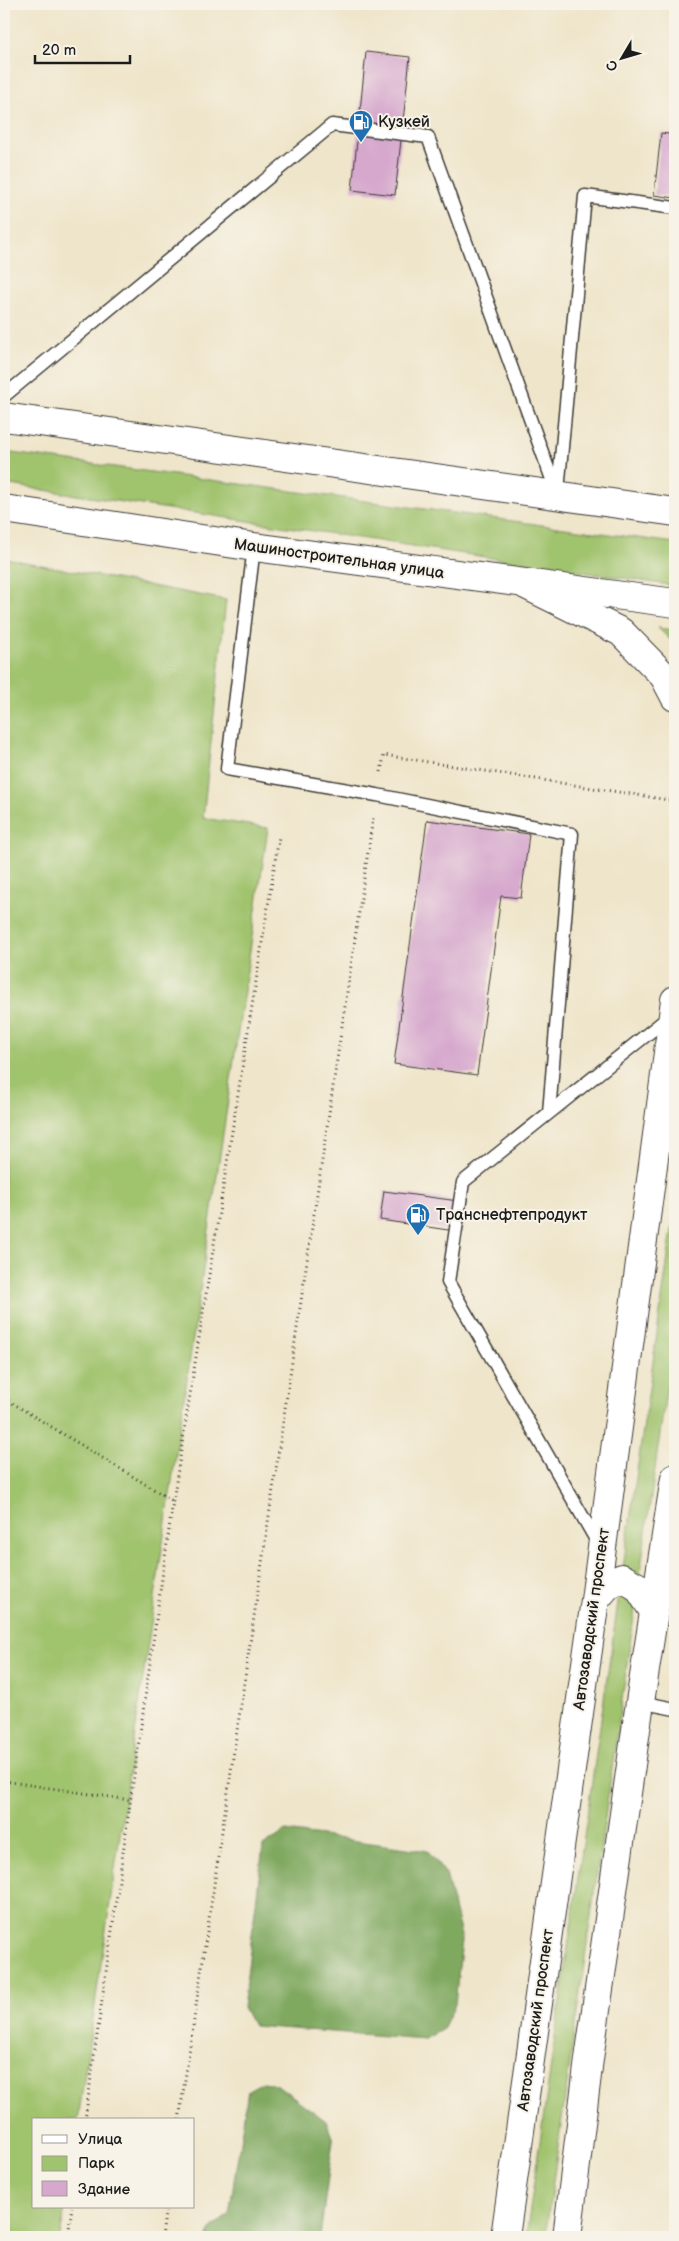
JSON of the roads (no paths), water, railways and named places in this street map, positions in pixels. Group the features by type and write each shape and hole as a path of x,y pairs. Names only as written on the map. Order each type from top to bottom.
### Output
{"street":[{"path":"4,417 675,512"},
{"name":"Машиностроительная улица","path":"4,509 254,547 675,603"},
{"path":"522,583 621,632 664,676 675,698"},
{"name":"Автозаводский проспект","path":"505,2237 602,1550 675,1006"},
{"path":"566,2237 589,2059 653,1610 671,1529 675,1478"},
{"path":"595,1600 608,1585 622,1578 638,1587 653,1610"}],"lane":[{"path":"4,396 332,125 428,137 558,496"},
{"path":"558,496 585,196 675,208"},
{"path":"254,547 227,768 377,795 572,834 549,1113"},
{"path":"602,1550 448,1282 462,1182 549,1113 675,1006"},
{"path":"640,1702 675,1709"}],"place":[{"name":"Кузкей","path":"361,143"},
{"name":"Транснефтепродукт","path":"418,1236"}]}
